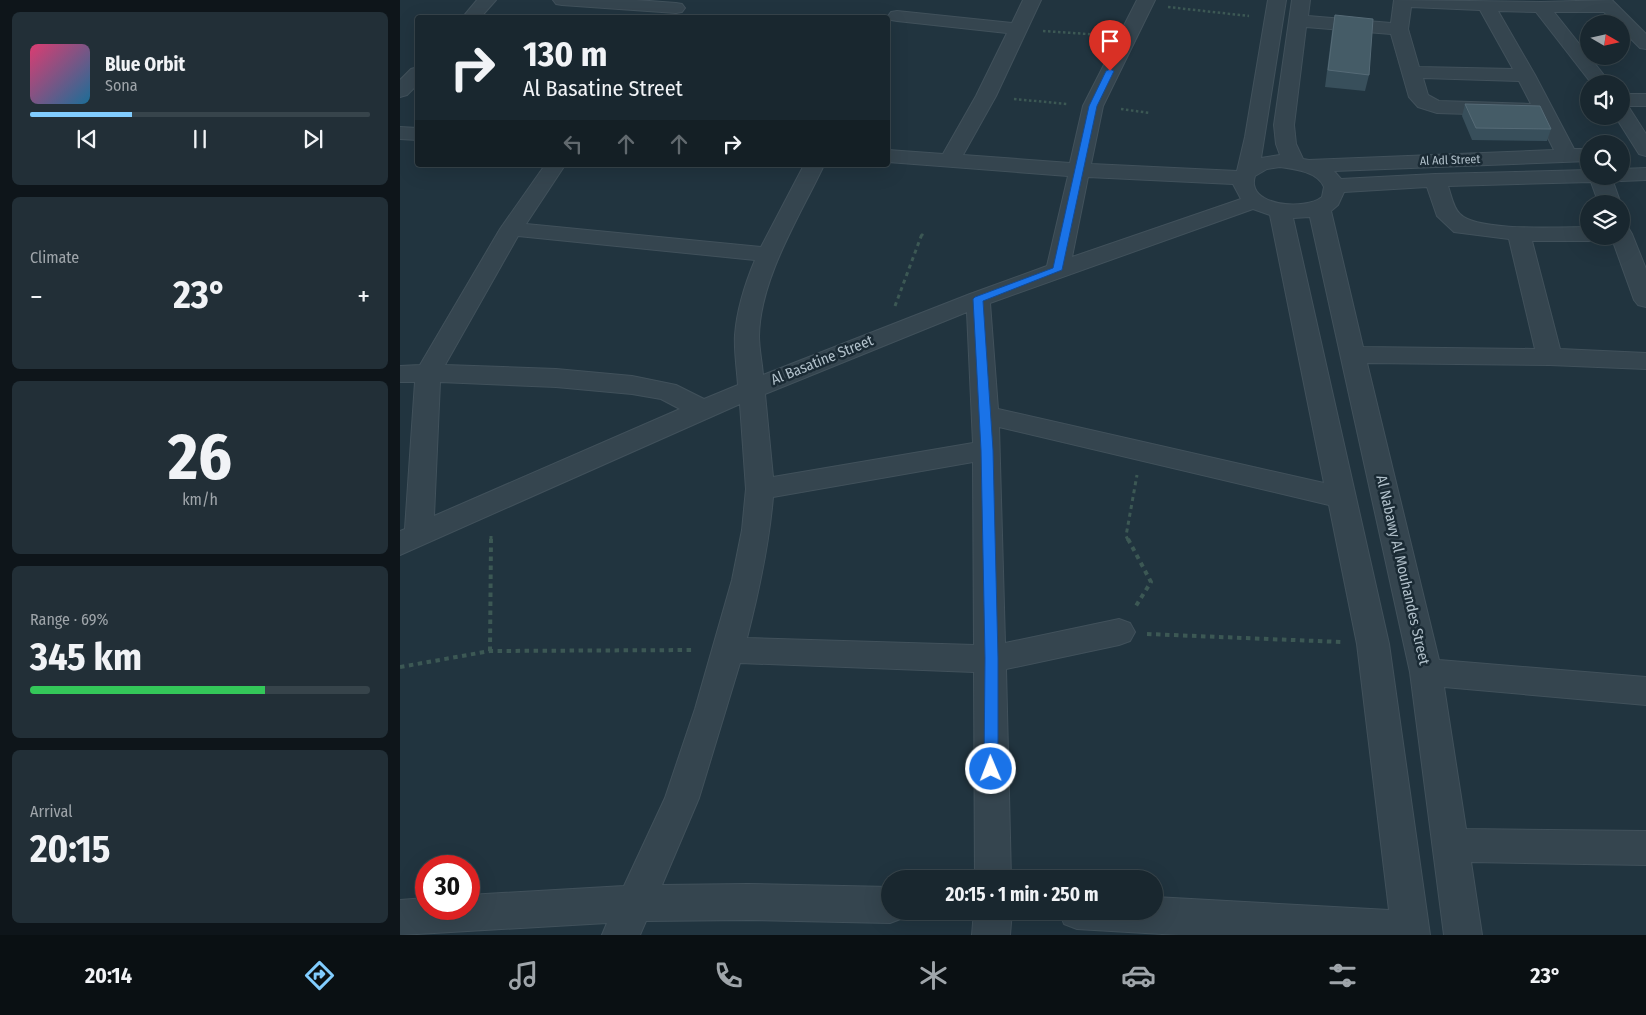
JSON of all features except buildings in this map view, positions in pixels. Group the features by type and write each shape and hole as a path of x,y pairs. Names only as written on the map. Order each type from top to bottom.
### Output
{"street":[{"path":"473,15 486,0"},
{"path":"562,0 675,9"},
{"path":"890,28 907,0"},
{"path":"949,162 986,96 1032,0"},
{"path":"1300,0 1284,125 1286,144 1303,164 1330,179 1327,197"},
{"path":"1544,110 1438,107 1422,101 1419,97 1399,29 1403,1 1541,7 1605,3 1646,44"},
{"path":"1058,270 1093,106 1145,2"},
{"path":"1486,5 1526,75 1567,156"},
{"path":"1541,7 1595,75"},
{"path":"1163,916 1411,932 1373,644 1341,497 1267,206 1247,194 1243,186 1258,122 1276,9"},
{"path":"897,16 1017,29"},
{"path":"1297,21 1399,29"},
{"path":"1412,72 1526,75"},
{"path":"400,91 415,76"},
{"path":"1630,100 1646,100"},
{"path":"1630,125 1646,151 1630,152"},
{"path":"400,133 415,134"},
{"name":"Al Adl Street","path":"1245,175 1255,166 1266,162 1303,164 1580,155"},
{"path":"890,156 1078,170 1245,175"},
{"path":"410,540 428,373 511,229 554,167"},
{"path":"628,919 682,798 729,650 748,580 760,489 747,336 751,308 758,282 769,254 813,167"},
{"path":"1630,175 1646,174"},
{"name":"Al Adl Street","path":"1267,206 1300,212 1327,197 1435,180 1580,176"},
{"path":"1435,180 1448,216 1458,225 1519,234 1580,234"},
{"name":"Al Nabawy Al Mouhandes Street","path":"1327,197 1354,355 1426,672 1464,935"},
{"name":"Al Basatine Street","path":"410,540 703,408 978,299 1058,270 1267,206"},
{"path":"511,229 769,254"},
{"path":"1519,234 1550,357"},
{"path":"1627,245 1640,268 1646,300"},
{"path":"978,299 987,450 993,870"},
{"path":"1354,355 1550,357 1646,361"},
{"path":"400,374 428,373 556,378 632,384 667,391 703,408"},
{"path":"985,415 1341,497"},
{"path":"760,489 987,450"},
{"path":"729,650 991,658 1119,632"},
{"path":"1426,672 1645,693"},
{"path":"1450,844 1646,848"},
{"path":"400,918 628,919 748,902 881,905"},
{"path":"990,935 992,920"}],"path":[{"path":"1145,2 1276,9"},
{"path":"1017,29 1128,37"},
{"path":"884,336 924,232"},
{"path":"1142,450 1126,536 1151,582 1119,632 1373,644"},
{"path":"490,651 491,503"},
{"path":"400,666 490,651 729,650"}],"route":[{"path":"991,769 987,450 978,299 1058,270 1093,106 1110,71"}]}
